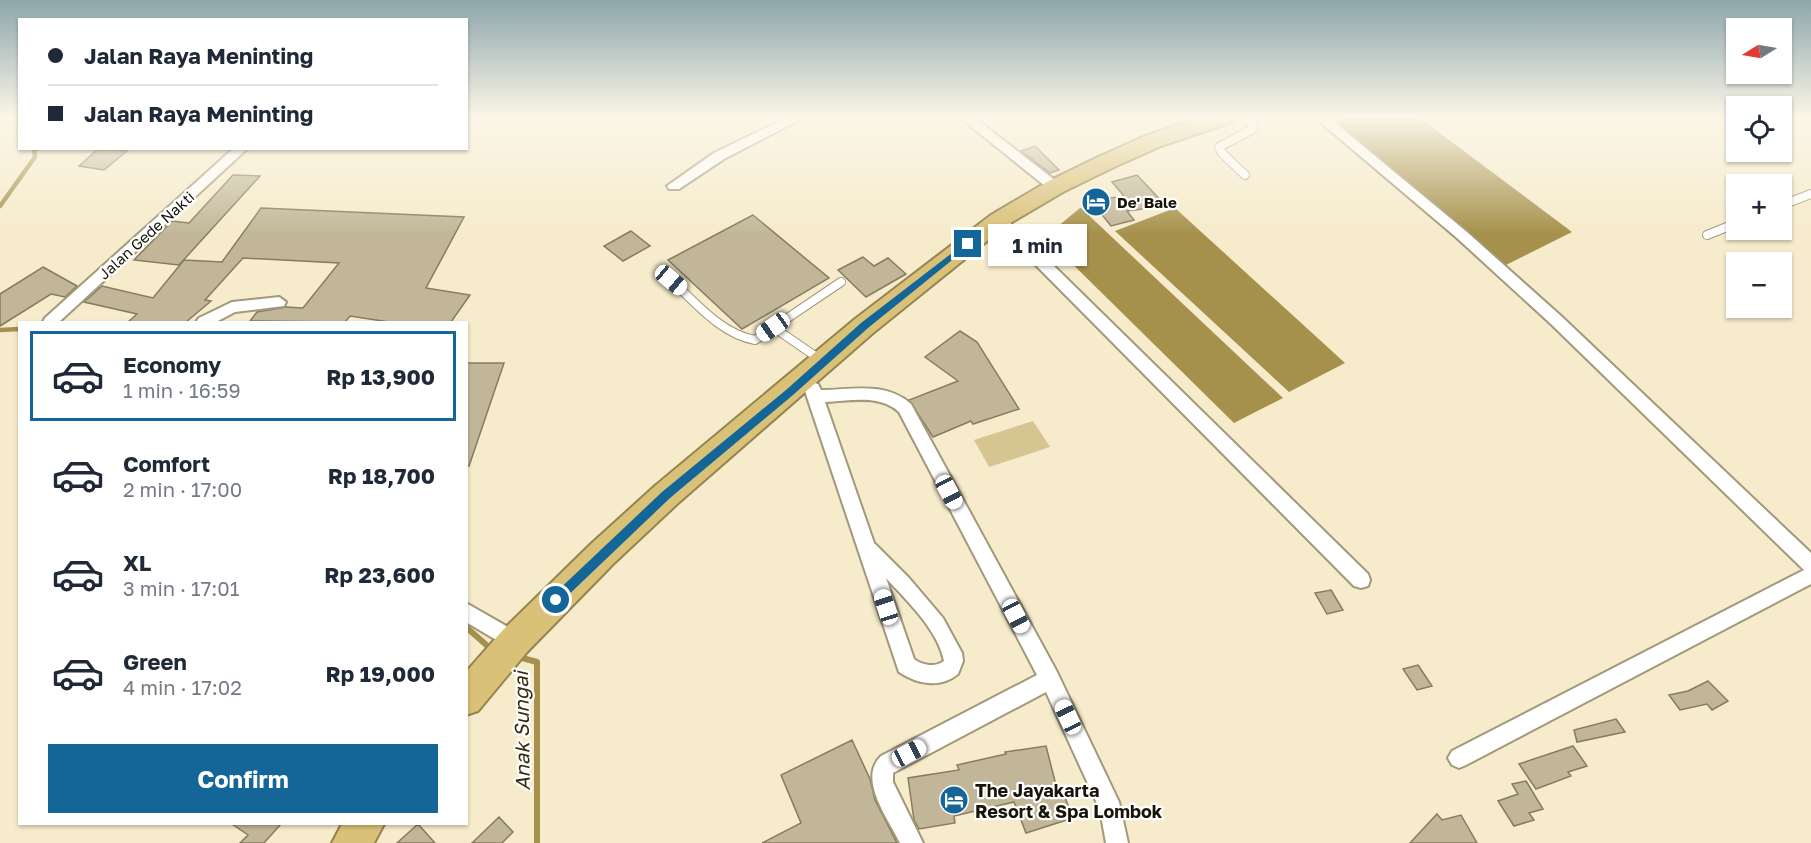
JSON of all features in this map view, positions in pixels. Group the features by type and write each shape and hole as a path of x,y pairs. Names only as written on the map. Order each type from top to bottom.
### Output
{"highway":[{"path":"477,686 512,644 666,495 815,379 864,326 999,220 1055,187 1122,155"},
{"path":"351,843 364,825"}],"street":[{"name":"Jalan Gede Nakti","path":"51,321 234,155"},
{"path":"674,186 721,155"},
{"path":"1014,155 1055,187"},
{"path":"1366,155 1462,235 1556,320 1811,565"},
{"path":"999,220 1361,580"},
{"path":"206,321 232,307 279,302"},
{"path":"815,379 867,548 906,665 920,675 938,675 948,671 954,656 945,638 902,580 867,548"},
{"path":"815,379 891,397 902,405 1050,679 1111,810 1117,843"},
{"path":"1460,758 1811,575"},
{"path":"468,612 512,644"},
{"path":"912,843 882,783 883,768 1050,679"}],"lane":[{"path":"1224,155 1245,175"},
{"path":"1792,201 1811,194"},
{"path":"1707,235 1726,227"},
{"path":"671,280 742,338 755,340 841,282"},
{"path":"773,327 815,379"}],"shaded area":[{"path":"1366,155 1470,155 1572,232 1500,268"},
{"path":"1080,208 1283,398 1234,423 1045,237"},
{"path":"1175,208 1345,363 1289,392 1115,231"},
{"path":"1033,421 1050,447 989,467 974,440"}],"building":[{"path":"91,155 122,155 104,170 79,166"},
{"path":"1027,155 1044,155 1059,170 1050,173"},
{"path":"233,175 260,176 179,265 134,260 172,221 189,223"},
{"path":"1137,175 1166,206 1127,211 1134,220 1111,226 1091,201 1124,196 1112,182"},
{"path":"261,208 464,217 426,288 470,295 452,321 382,321 350,316 346,321 250,321 257,312 286,307 303,308 339,263 243,258 205,300 211,301 187,321 129,321 137,314 84,302 102,286 153,298 184,260 222,262"},
{"path":"753,215 829,278 742,329 668,260"},
{"path":"631,231 650,246 623,261 604,246"},
{"path":"863,257 874,266 888,258 906,274 866,297 838,270"},
{"path":"43,267 77,286 65,297 51,294 0,326 0,294"},
{"path":"960,331 977,342 1019,409 973,424 971,421 933,437 909,400 958,381 925,357"},
{"path":"468,363 504,363 469,466"},
{"path":"1331,590 1343,610 1327,614 1315,593"},
{"path":"1418,665 1432,686 1417,690 1403,669"},
{"path":"1708,681 1728,701 1712,710 1707,704 1680,710 1669,695 1688,691"},
{"path":"1616,719 1625,732 1577,742 1574,730"},
{"path":"852,740 870,779 875,800 897,843 762,843 801,823 781,775"},
{"path":"1046,746 1058,793 1063,792 1073,818 1026,833 1014,802 954,816 955,823 919,829 914,820 908,778 959,770 957,765 1006,754 1005,752"},
{"path":"1573,746 1587,766 1568,772 1571,776 1536,789 1519,764"},
{"path":"1526,781 1543,809 1529,813 1534,820 1514,826 1498,801 1518,794 1512,784"},
{"path":"1437,814 1442,820 1461,815 1477,843 1410,843"},
{"path":"499,817 513,832 502,843 472,843"},
{"path":"233,825 280,825 264,843 240,843 248,835"},
{"path":"419,825 435,843 397,843"}],"waterway":[{"name":"Anak Sungai","path":"0,206 35,155"},
{"name":"Anak Sungai","path":"0,330 18,329"},
{"name":"Anak Sungai","path":"468,629 492,650"},
{"name":"Anak Sungai","path":"515,656 537,662 537,843"}],"place":[{"name":"De' Bale","path":"1096,202"},
{"name":"The Jayakarta Resort & Spa Lombok","path":"954,800"}],"route":[{"path":"556,600 666,495 790,392 864,326 968,244"}]}
